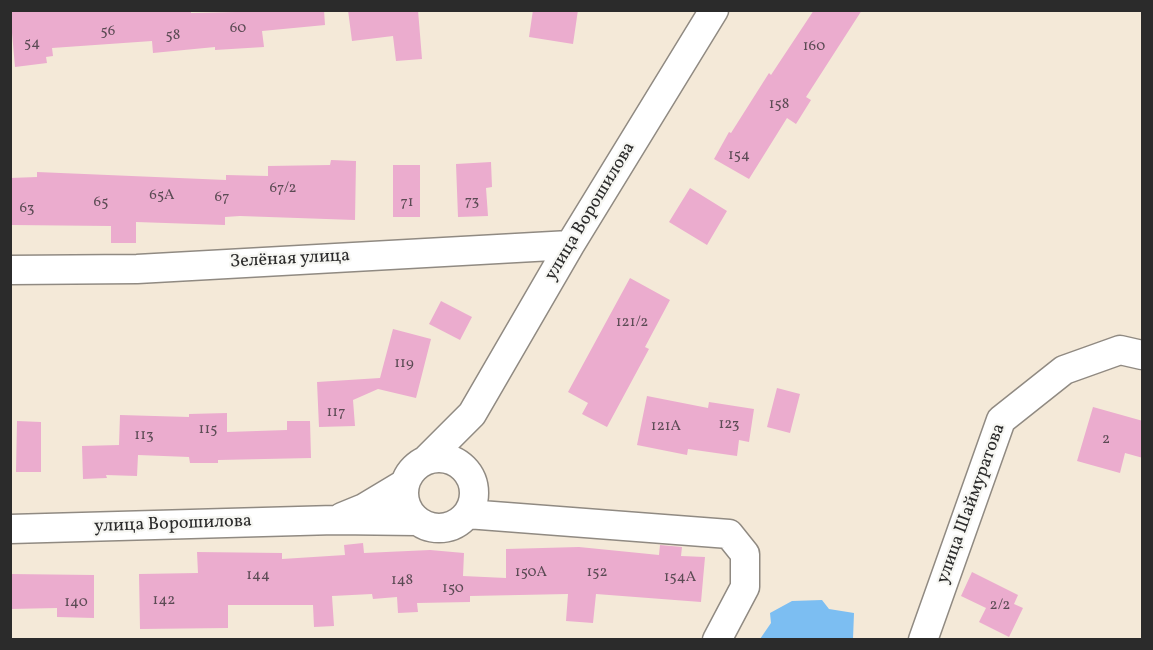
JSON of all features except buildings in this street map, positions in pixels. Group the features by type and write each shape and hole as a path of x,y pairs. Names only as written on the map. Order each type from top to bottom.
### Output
{"street":[{"name":"улица Ворошилова","path":"427,459 472,414 570,245 714,10"},
{"name":"Зелёная улица","path":"10,270 137,269 570,245"},
{"name":"улица Шаймуратова","path":"922,639 1000,420 1064,370 1120,350 1143,355"},
{"name":"улица Ворошилова","path":"469,475 472,414"},
{"path":"448,458 460,465 469,475 474,495 467,514 457,523 444,528 429,527 417,521 405,504 404,484 415,466 427,459 448,458"},
{"name":"улица Ворошилова","path":"335,519 364,508 404,484"},
{"path":"467,514 729,534 745,554 745,587 717,639"},
{"name":"улица Ворошилова","path":"10,530 335,519 417,521"}],"water":[{"path":"822,600 829,609 854,613 853,639 760,639 771,623 770,613 792,601"}]}
